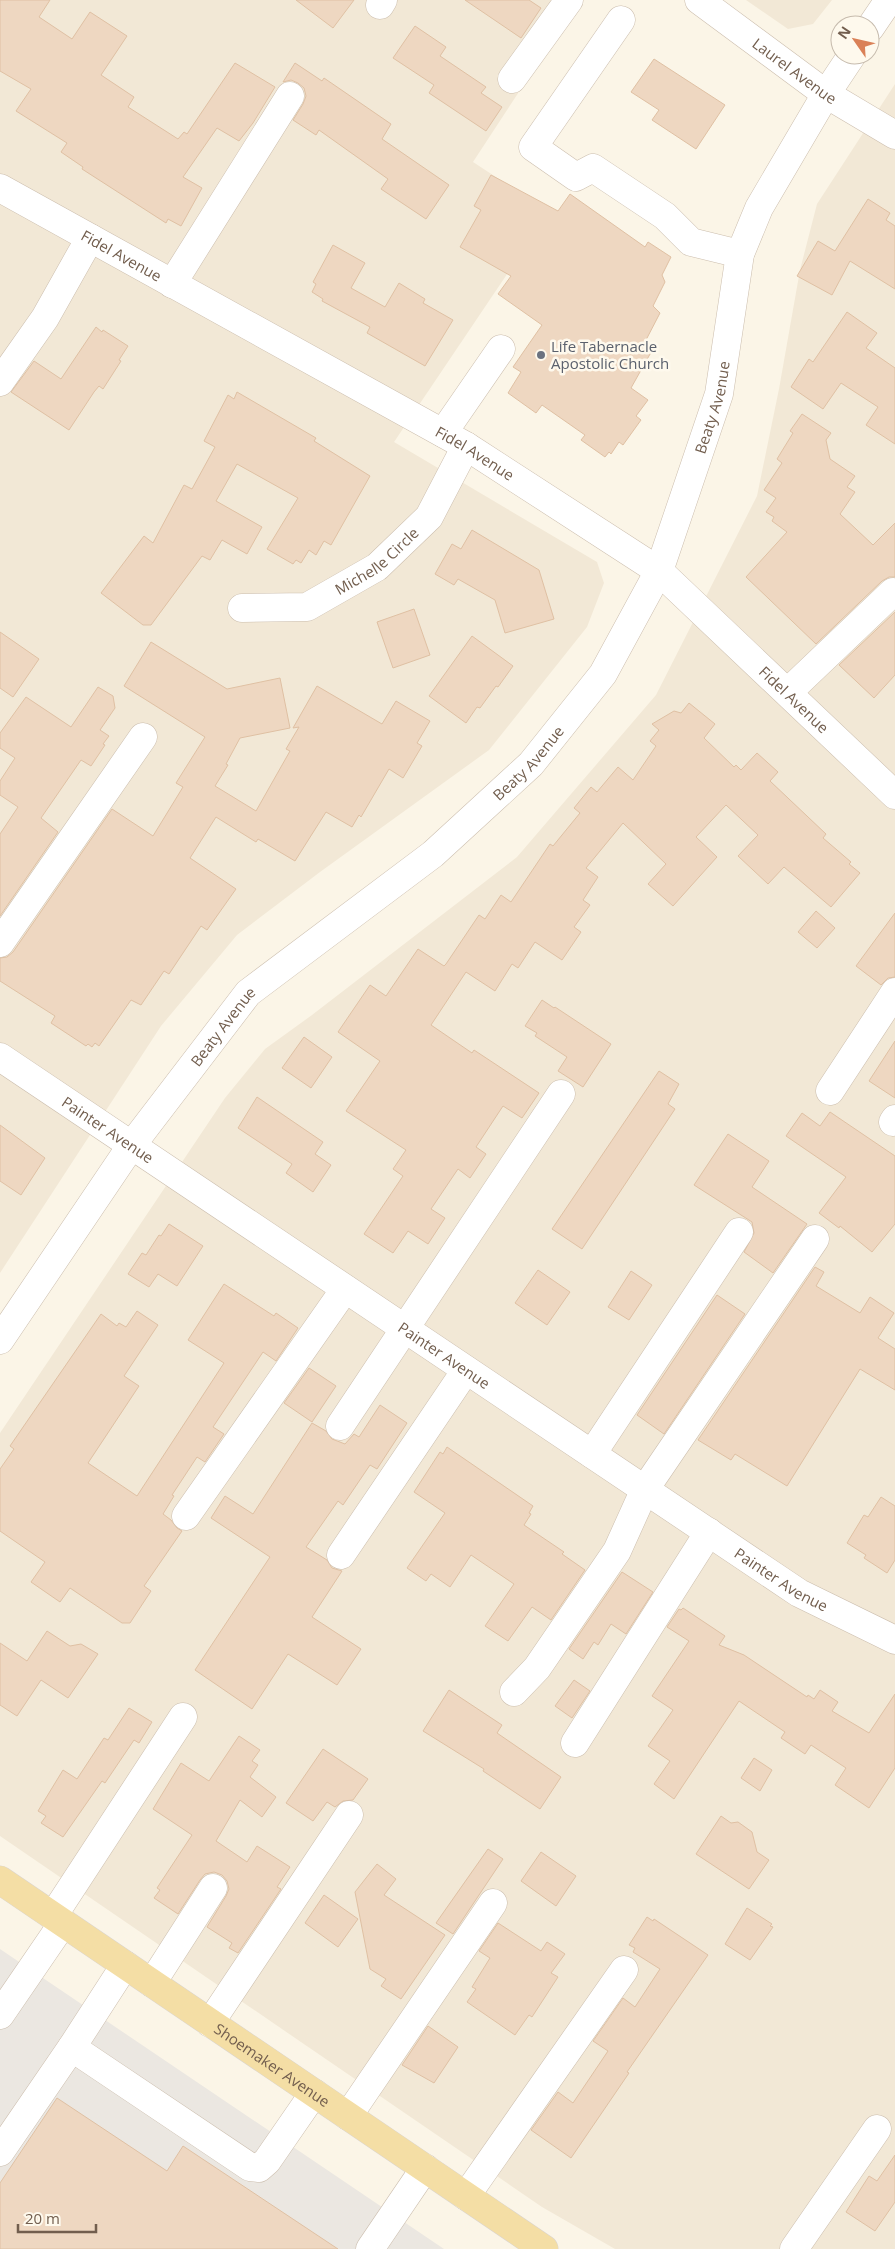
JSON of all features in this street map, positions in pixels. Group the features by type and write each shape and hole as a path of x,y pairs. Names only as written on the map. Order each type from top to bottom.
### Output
{"main road":[{"name":"Shoemaker Avenue","path":"0,1880 466,2196 536,2247"}],"street":[{"path":"512,79 569,0"},
{"name":"Laurel Avenue","path":"699,0 826,94 895,135"},
{"path":"879,15 889,0"},
{"path":"621,20 533,148 576,177 593,168 665,216 691,242 740,254"},
{"name":"Beaty Avenue","path":"0,1340 131,1146 248,993 433,854 531,764 603,674 659,571 719,394 740,254 758,208 845,65"},
{"path":"172,284 290,96"},
{"name":"Fidel Avenue","path":"0,188 454,439 659,571 895,795"},
{"path":"0,382 45,318 90,238"},
{"name":"Michelle Circle","path":"242,608 307,607 377,567 430,517 454,439 501,349"},
{"path":"788,692 893,592"},
{"path":"0,943 143,737"},
{"path":"830,1091 895,992"},
{"name":"Painter Avenue","path":"0,1057 799,1593 895,1640"},
{"path":"340,1426 560,1094"},
{"path":"592,1454 739,1232"},
{"path":"514,1692 537,1668 617,1551 645,1489 815,1239"},
{"path":"186,1516 345,1289"},
{"path":"341,1555 466,1370"},
{"path":"575,1743 709,1532"},
{"path":"0,2015 183,1718"},
{"path":"210,2023 349,1815"},
{"path":"152,1983 213,1888"},
{"path":"348,2116 493,1903"},
{"path":"0,2152 72,2047 125,1965"},
{"path":"466,2196 624,1970"},
{"path":"72,2047 250,2167 259,2168 267,2161 314,2093"},
{"path":"794,2249 877,2129"},
{"path":"370,2249 425,2168"}],"shaded area":[{"path":"0,0 579,0 473,162 549,212 394,442 597,562 604,583 587,627 489,750 320,872 237,935 161,1026 0,1273"},
{"path":"746,0 832,0 813,24 788,29"},
{"path":"895,84 895,2249 615,2249 542,2207 0,1836 0,1433 225,1098 265,1049 517,857 656,695 757,496 779,389 800,270 817,204"},
{"path":"0,1949 444,2249 0,2249"}],"building":[{"path":"0,0 50,0 39,17 72,39 90,12 127,36 101,75 134,97 128,107 178,139 184,132 187,134 235,63 275,87 253,123 239,141 217,128 183,177 202,188 181,226 168,219 166,223 82,169 83,167 61,152 67,143 16,111 31,89 0,71"},
{"path":"296,0 354,0 333,28"},
{"path":"465,0 529,0 541,8 521,38"},
{"path":"415,26 446,47 440,56 486,87 481,93 502,107 486,131 429,93 434,85 393,58"},
{"path":"654,59 725,105 696,149 652,120 659,110 631,92"},
{"path":"295,63 322,81 324,78 391,124 382,139 449,185 426,219 381,189 388,179 319,130 316,135 293,120 306,96 304,88 298,83 291,80 283,82"},
{"path":"491,175 558,211 570,194 645,247 648,242 671,257 662,275 665,282 653,306 660,313 646,340 654,347 631,388 648,400 636,416 641,420 623,445 619,442 611,454 609,452 605,457 581,440 585,435 542,405 536,413 508,393 521,372 513,367 542,325 498,294 511,276 460,247 481,210 474,206"},
{"path":"868,199 890,213 886,220 895,226 895,289 850,261 832,295 797,276 818,241 835,251"},
{"path":"333,245 365,263 351,288 385,307 399,283 425,299 423,303 453,320 425,366 367,333 370,327 322,301 323,299 312,292 316,284 313,282"},
{"path":"847,312 877,333 866,348 895,368 895,444 866,425 878,407 841,383 823,409 791,387 809,359 813,362"},
{"path":"96,327 128,346 103,389 99,386 94,392 69,430 11,392 34,361 61,379"},
{"path":"237,392 316,438 314,441 370,476 331,545 324,541 316,555 309,550 301,563 296,560 293,564 267,549 298,498 237,464 216,501 262,527 247,554 222,540 210,560 202,556 151,625 143,625 101,593 144,536 153,543 184,485 192,489 215,447 204,441 228,395 234,399"},
{"path":"802,414 831,433 826,440 830,459 855,476 847,487 855,492 840,514 873,545 895,523 895,577 889,577 882,581 816,644 746,577 787,532 772,521 774,517 766,512 776,498 764,490 782,463 777,459 793,433 790,431"},
{"path":"472,530 539,570 554,619 505,633 495,600 458,579 454,585 435,574 452,544 461,549"},
{"path":"414,609 430,655 393,668 377,622"},
{"path":"895,612 895,675 874,698 839,665"},
{"path":"0,632 39,659 13,697 0,688"},
{"path":"472,636 513,666 498,687 496,686 480,708 477,707 466,723 429,696"},
{"path":"151,642 227,689 280,678 290,728 240,738 226,764 228,765 215,786 256,811 290,751 286,749 299,727 293,728 317,686 382,724 396,701 430,721 417,743 422,746 403,778 389,769 361,817 359,815 352,827 326,812 295,861 258,839 256,842 216,817 190,858 236,889 207,930 201,926 169,974 164,971 141,1005 131,1000 99,1046 95,1043 92,1047 88,1044 86,1046 51,1023 55,1016 0,981 0,958 7,957 13,952 112,809 153,836 183,787 176,783 205,737 124,686"},
{"path":"98,687 113,696 115,708 100,730 109,736 91,766 81,760 41,818 58,832 0,916 0,834 18,807 0,795 0,781 15,758 0,748 0,733 26,697 71,727"},
{"path":"689,703 715,724 704,738 734,767 736,765 741,770 757,753 778,772 770,781 826,834 823,838 851,862 849,864 860,873 831,907 784,867 768,884 738,856 758,835 726,805 696,837 717,857 673,906 648,884 666,864 623,823 586,868 598,877 583,900 590,905 574,927 581,932 562,960 535,942 518,968 512,964 495,991 466,972 431,1025 472,1053 474,1050 539,1093 522,1118 503,1106 476,1147 486,1154 470,1178 458,1169 431,1209 445,1218 428,1244 408,1231 393,1253 364,1234 403,1176 393,1169 406,1150 346,1111 380,1061 338,1032 370,985 386,996 418,949 444,966 479,915 485,919 501,895 511,902 550,844 553,846 580,813 574,808 591,787 597,792 618,767 633,780 656,746 650,741 659,730 652,724 674,711 681,713"},
{"path":"816,911 835,928 817,948 798,932"},
{"path":"895,913 895,977 888,978 881,985 856,966"},
{"path":"542,1000 611,1044 583,1087 558,1071 567,1057 535,1036 537,1033 525,1026"},
{"path":"304,1037 332,1057 311,1088 282,1068"},
{"path":"895,1041 895,1098 869,1081"},
{"path":"659,1071 679,1084 668,1104 675,1109 582,1249 552,1229"},
{"path":"257,1097 323,1142 315,1154 331,1165 313,1192 286,1173 292,1164 238,1128"},
{"path":"830,1112 895,1156 895,1224 872,1252 840,1226 839,1228 819,1213 846,1177 786,1136 802,1113 820,1126"},
{"path":"0,1125 45,1158 21,1195 0,1181"},
{"path":"728,1134 769,1161 752,1187 807,1224 773,1273 744,1252 754,1233 752,1222 694,1185"},
{"path":"169,1224 203,1246 177,1286 158,1274 149,1287 128,1274 142,1253 146,1255"},
{"path":"815,1267 824,1272 816,1286 860,1313 870,1297 894,1313 878,1338 895,1349 895,1390 860,1369 787,1486 735,1454 731,1460 698,1440"},
{"path":"538,1270 570,1292 547,1325 515,1303"},
{"path":"631,1271 652,1285 629,1320 608,1307"},
{"path":"224,1284 274,1316 276,1313 298,1328 276,1361 263,1352 213,1427 224,1434 205,1462 197,1457 172,1495 174,1496 163,1514 182,1531 144,1586 151,1591 130,1623 122,1623 70,1588 60,1602 31,1582 45,1562 0,1531 0,1469 14,1449 10,1446 101,1314 117,1326 119,1323 126,1327 137,1311 158,1325 124,1376 139,1386 88,1463 137,1496 224,1363 188,1340"},
{"path":"717,1295 745,1314 664,1434 637,1415"},
{"path":"309,1368 336,1386 312,1422 284,1403"},
{"path":"380,1405 407,1423 377,1469 370,1465 343,1505 338,1501 306,1547 327,1560 332,1568 342,1571 312,1617 361,1649 337,1685 288,1654 252,1709 195,1670 270,1557 211,1518 225,1496 253,1514 312,1423 326,1431 332,1439 345,1444 354,1434 359,1437"},
{"path":"447,1447 533,1506 529,1513 531,1514 524,1525 564,1552 562,1554 585,1570 551,1620 532,1607 508,1641 485,1626 514,1584 471,1555 450,1587 431,1574 426,1581 407,1568 445,1513 414,1492 440,1452 443,1454"},
{"path":"881,1497 895,1506 895,1560 887,1573 864,1558 866,1555 847,1543 864,1515 868,1517"},
{"path":"622,1572 653,1592 626,1634 611,1624 598,1645 594,1642 583,1659 569,1649"},
{"path":"683,1608 725,1636 719,1645 744,1655 807,1697 808,1695 814,1699 820,1690 838,1702 832,1711 869,1733 895,1694 895,1768 869,1808 835,1785 846,1768 811,1745 805,1754 781,1738 785,1732 739,1701 674,1799 654,1784 670,1761 648,1746 673,1710 652,1696 689,1641 667,1627 679,1609"},
{"path":"47,1631 70,1646 81,1644 98,1654 68,1698 41,1680 17,1716 0,1705 0,1643 27,1661"},
{"path":"574,1680 590,1691 572,1718 555,1706"},
{"path":"449,1690 502,1725 497,1733 561,1777 540,1809 483,1771 484,1769 423,1731"},
{"path":"129,1708 152,1722 139,1743 134,1740 105,1783 102,1781 63,1837 41,1823 46,1816 38,1811 63,1770 77,1779 104,1738 108,1740"},
{"path":"239,1736 260,1750 252,1761 258,1765 250,1777 276,1797 262,1817 240,1800 216,1841 247,1862 257,1846 290,1867 277,1887 281,1889 238,1953 229,1948 232,1943 207,1927 229,1889 227,1881 222,1875 214,1872 205,1874 178,1914 154,1898 160,1890 157,1888 192,1835 153,1809 181,1763 209,1781"},
{"path":"323,1749 368,1779 353,1800 343,1801 335,1807 327,1802 313,1821 286,1803"},
{"path":"754,1758 772,1770 760,1791 741,1778"},
{"path":"721,1816 731,1823 738,1822 752,1832 757,1852 769,1860 749,1889 696,1854"},
{"path":"488,1849 503,1859 453,1934 436,1923"},
{"path":"541,1852 576,1876 556,1906 521,1881"},
{"path":"377,1864 396,1879 384,1895 445,1935 401,1999 381,1986 386,1979 370,1969 355,1892"},
{"path":"324,1895 358,1919 338,1947 305,1923"},
{"path":"747,1908 772,1924 770,1926 773,1927 750,1960 725,1944"},
{"path":"647,1917 653,1921 654,1919 708,1955 627,2072 629,2073 571,2158 531,2130 558,2092 573,2103 608,2051 593,2041 623,1998 635,2007 660,1969 633,1952 635,1948 629,1945"},
{"path":"498,1923 541,1951 547,1942 565,1954 551,1973 558,1977 532,2017 529,2015 515,2035 467,2002 476,1989 472,1987 490,1958 479,1951"},
{"path":"428,2026 458,2047 434,2083 402,2065"},
{"path":"57,2098 167,2171 183,2146 338,2249 0,2249 0,2183"},
{"path":"895,2155 895,2202 875,2231 846,2212 869,2176 877,2181"}],"place":[{"name":"Life Tabernacle Apostolic Church","path":"541,355"}]}
